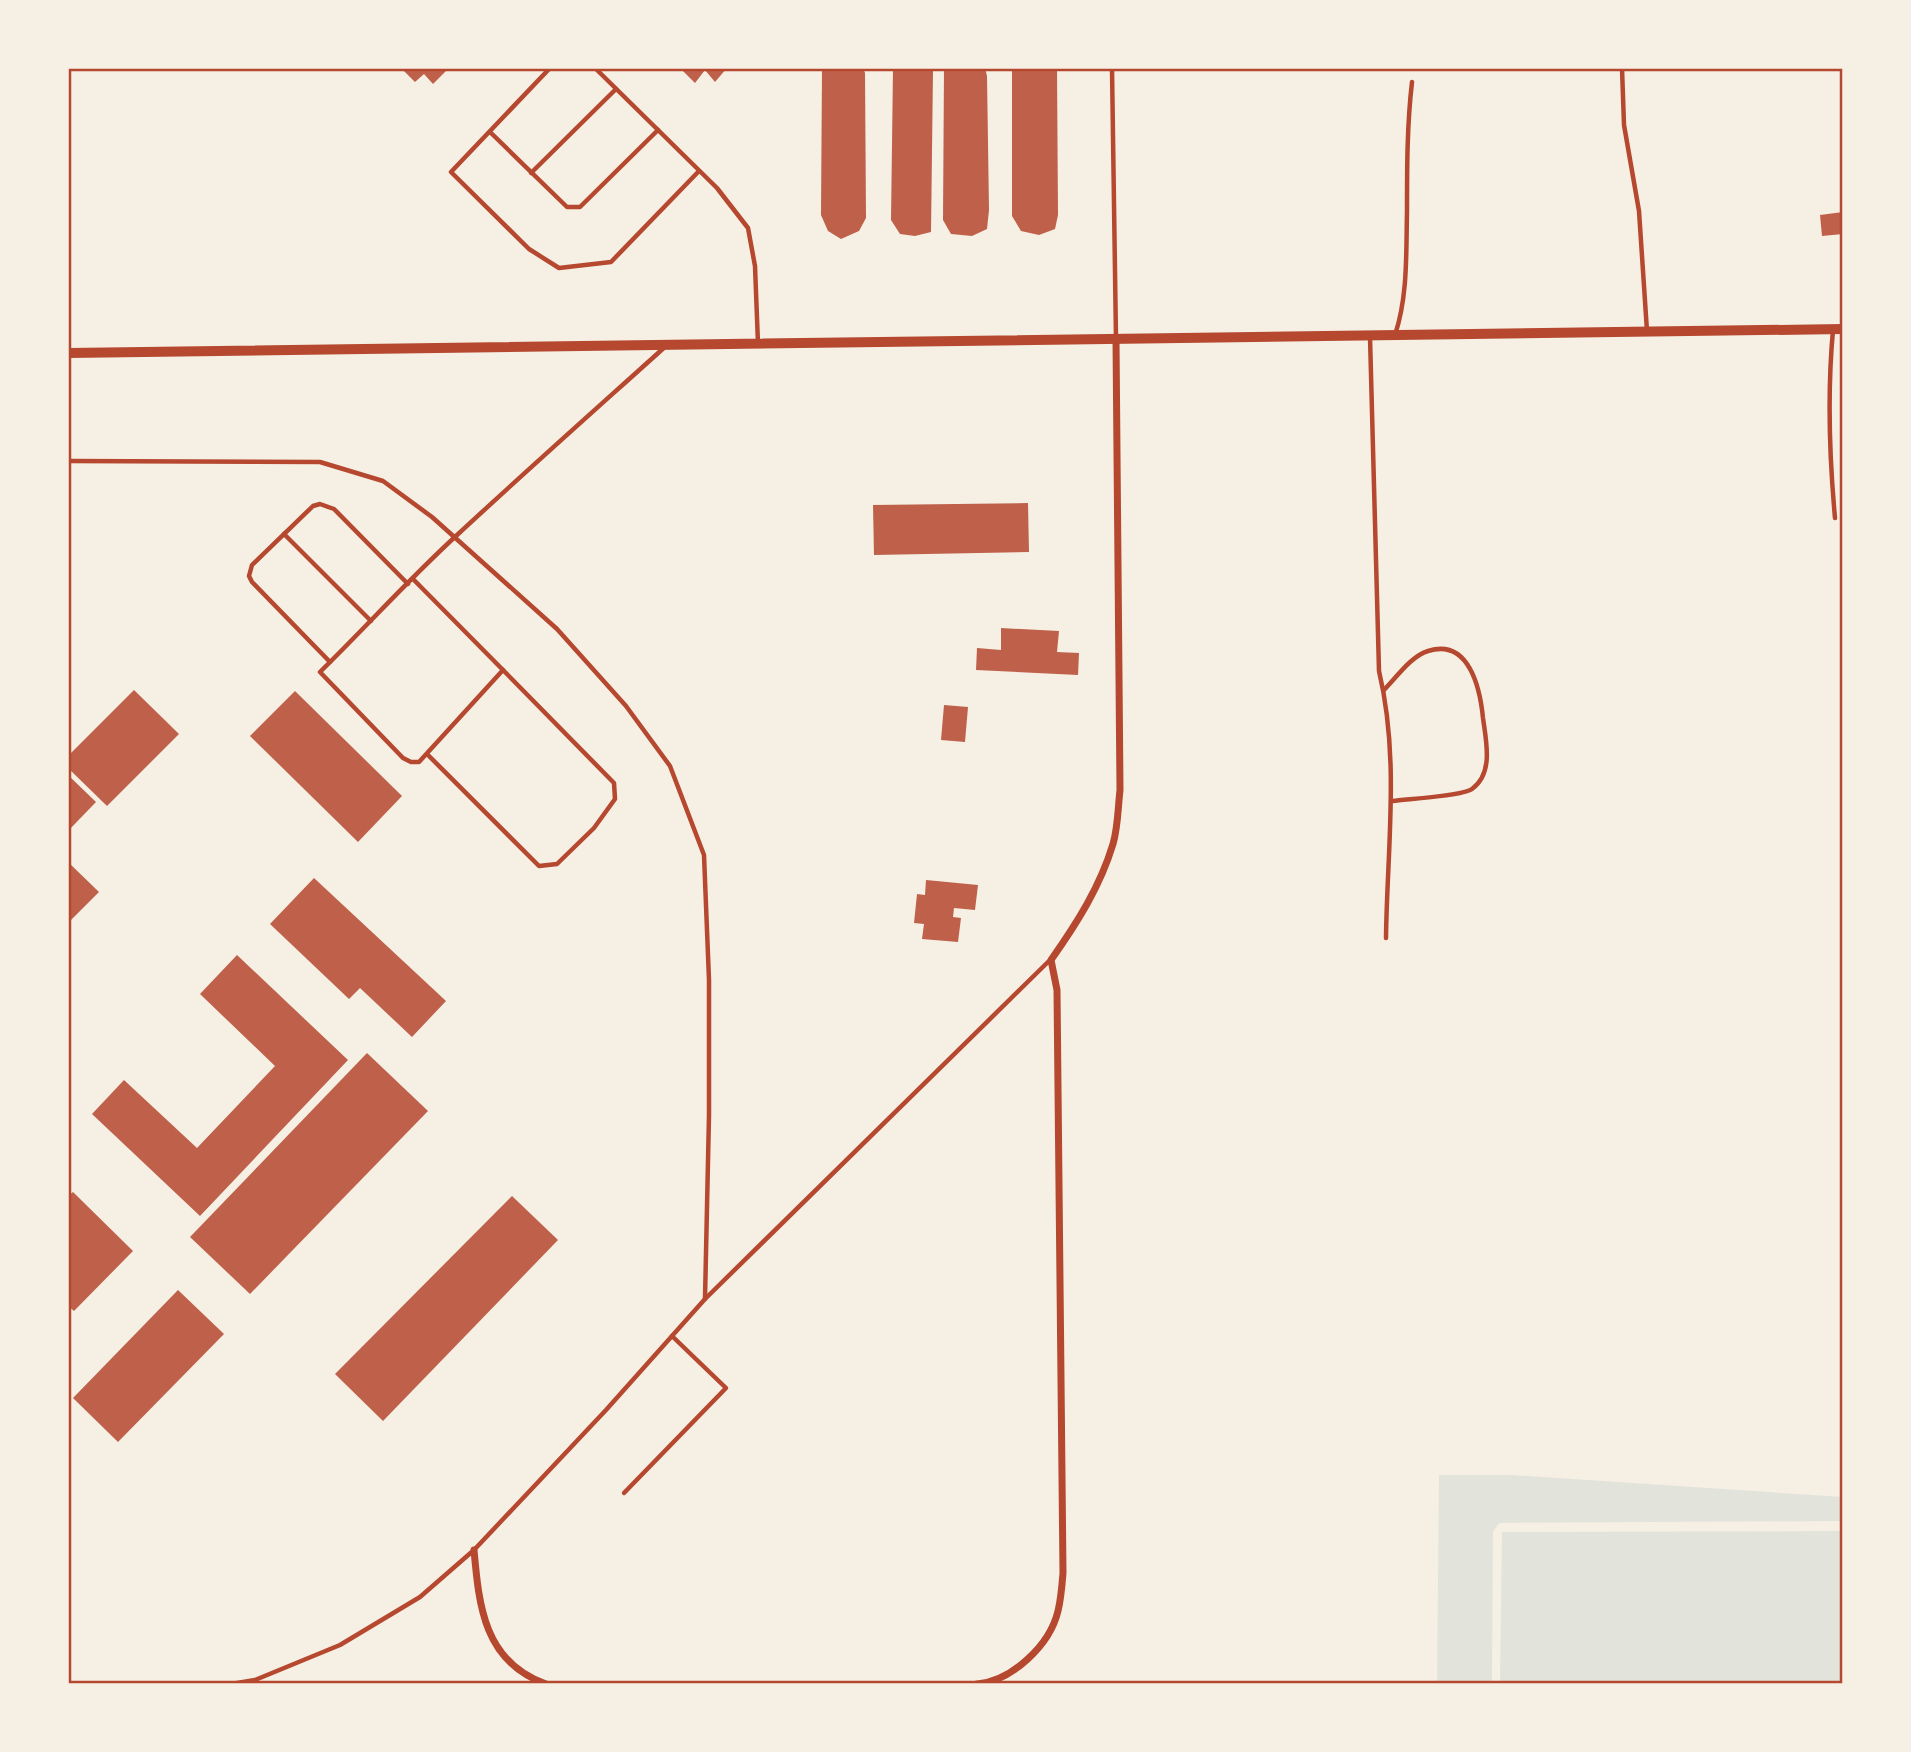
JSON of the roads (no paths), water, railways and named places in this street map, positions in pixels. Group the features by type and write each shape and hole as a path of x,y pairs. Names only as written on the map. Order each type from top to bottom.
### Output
{"street":[{"path":"68,353 1838,329"},
{"path":"977,1684 988,1683 1021,1665 1042,1642 1058,1613 1063,1573 1057,990 1051,960 1076,925 1099,882 1114,842 1120,790 1115,340"},
{"path":"474,1550 478,1597 485,1622 498,1650 519,1670 546,1684"}],"lane":[{"path":"550,68 451,172 529,249 559,268 611,262 699,171"},
{"path":"595,68 717,188 748,228 755,266 758,345"},
{"path":"1112,68 1115,340"},
{"path":"1622,68 1624,125 1639,211 1647,332"},
{"path":"1394,336 1401,317 1406,265 1407,158 1412,82"},
{"path":"531,173 616,89"},
{"path":"489,132 567,207 580,207 657,130"},
{"path":"1835,517 1828,448 1828,384 1838,329"},
{"path":"1370,336 1379,671 1384,691 1393,801 1386,938"},
{"path":"503,670 419,762 403,758 320,672 454,538 667,346"},
{"path":"68,461 320,462 383,481 432,517 557,629 626,706 670,766 704,855 709,980 705,1299"},
{"path":"330,662 252,582 249,576 252,565 313,506 327,505 408,584"},
{"path":"284,534 371,621"},
{"path":"413,579 614,783 615,799 594,828 557,864 538,866 427,754"},
{"path":"1384,691 1425,651 1443,648 1460,655 1474,674 1481,696 1487,745 1481,780 1470,791 1393,801"},
{"path":"231,1684 255,1680 340,1644 421,1597 474,1550 606,1410 705,1299 1051,960"},
{"path":"624,1493 726,1388 672,1336"}]}
